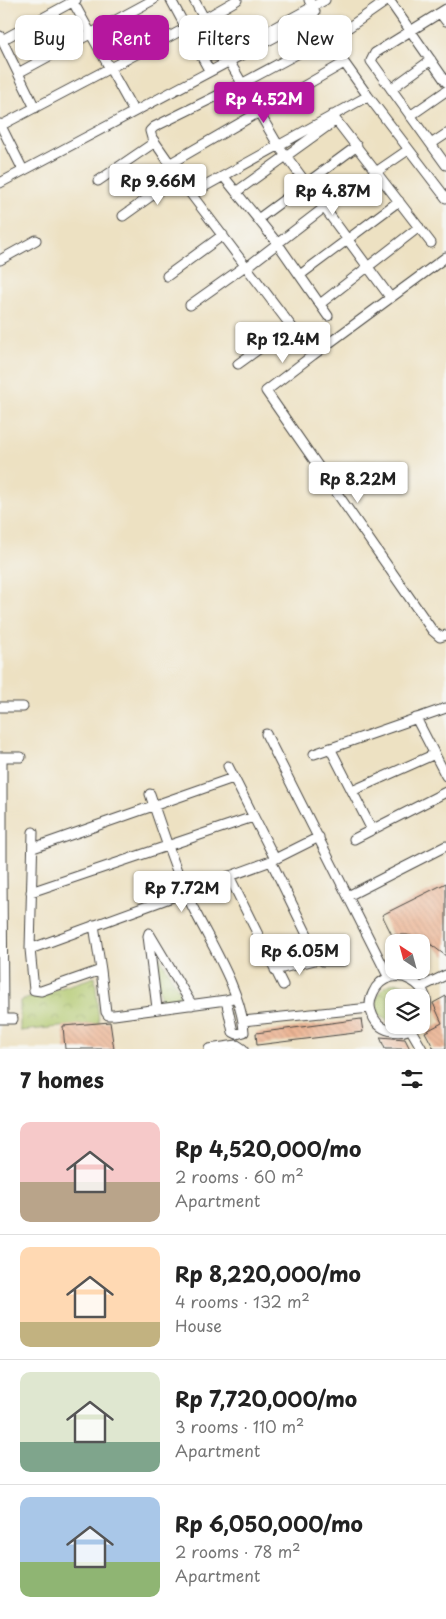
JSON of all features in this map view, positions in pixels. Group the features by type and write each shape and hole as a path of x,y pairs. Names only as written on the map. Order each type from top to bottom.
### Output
{"street":[{"path":"18,73 154,0"},
{"path":"170,0 179,16"},
{"path":"194,0 202,15"},
{"path":"210,15 237,0"},
{"path":"268,29 311,3 325,0"},
{"path":"352,25 388,0 446,82"},
{"path":"35,108 1,38 74,1 90,34 133,110"},
{"path":"0,182 209,70 309,20 315,12 311,3"},
{"path":"446,21 443,11 410,30 371,58 371,63 446,165"},
{"path":"23,170 0,125 179,32"},
{"path":"314,355 191,194 155,142 150,131 154,127 243,83 323,40 328,40 408,150 446,198"},
{"path":"204,60 209,70"},
{"path":"391,89 431,60"},
{"path":"229,61 278,144 390,297"},
{"path":"171,163 344,63"},
{"path":"410,116 446,91"},
{"path":"236,192 334,118 368,96"},
{"path":"191,194 224,177 278,144 334,118"},
{"path":"334,118 430,243"},
{"path":"432,144 446,134"},
{"path":"98,181 155,142"},
{"path":"258,220 357,146"},
{"path":"190,305 278,244 325,207 408,150"},
{"path":"123,216 179,176"},
{"path":"224,177 278,244 328,316"},
{"path":"300,275 399,201"},
{"path":"320,304 419,227"},
{"path":"166,276 222,235"},
{"path":"0,260 36,240"},
{"path":"446,257 266,391 427,623 440,637 446,635"},
{"path":"238,364 291,326"},
{"path":"0,706 23,707"},
{"path":"314,754 446,708"},
{"path":"416,718 446,776"},
{"path":"266,734 385,970"},
{"path":"330,748 372,830"},
{"path":"352,791 435,754"},
{"path":"13,1020 1,1019 1,757 21,757"},
{"path":"228,766 319,959 323,962 343,961"},
{"path":"33,848 233,778"},
{"path":"354,839 446,792"},
{"path":"150,794 185,891 236,997 244,1032 237,1034 232,1032 226,1000"},
{"path":"32,892 253,817"},
{"path":"33,832 30,949 33,987 37,992 101,970"},
{"path":"30,949 273,860 319,837"},
{"path":"348,896 446,846"},
{"path":"229,876 283,985"},
{"path":"94,925 108,1015 192,1005 236,997"},
{"path":"157,1008 148,933 192,1005"},
{"path":"276,970 319,959"},
{"path":"409,979 421,987 446,975"},
{"path":"385,1029 372,1016 370,1008 374,990 388,979"},
{"path":"243,1022 370,1008"},
{"path":"417,1034 422,1049"},
{"path":"208,1049 237,1045 243,1049"}],"green space":[{"path":"152,943 185,1001 161,1001"},
{"path":"95,977 99,1023 20,1031 20,1001"},
{"path":"396,982 413,989 385,989 385,1019 379,1016 376,1004 381,990"}],"building":[{"path":"446,883 446,956 430,944 430,934 392,934 382,915"},
{"path":"446,996 446,1049 434,1049 426,1034 430,1034 430,1029 442,1023 433,1003"},
{"path":"361,1019 363,1032 257,1045 256,1033"},
{"path":"110,1022 114,1049 65,1049 63,1026"},
{"path":"380,1037 405,1039 410,1049 385,1049"}]}
